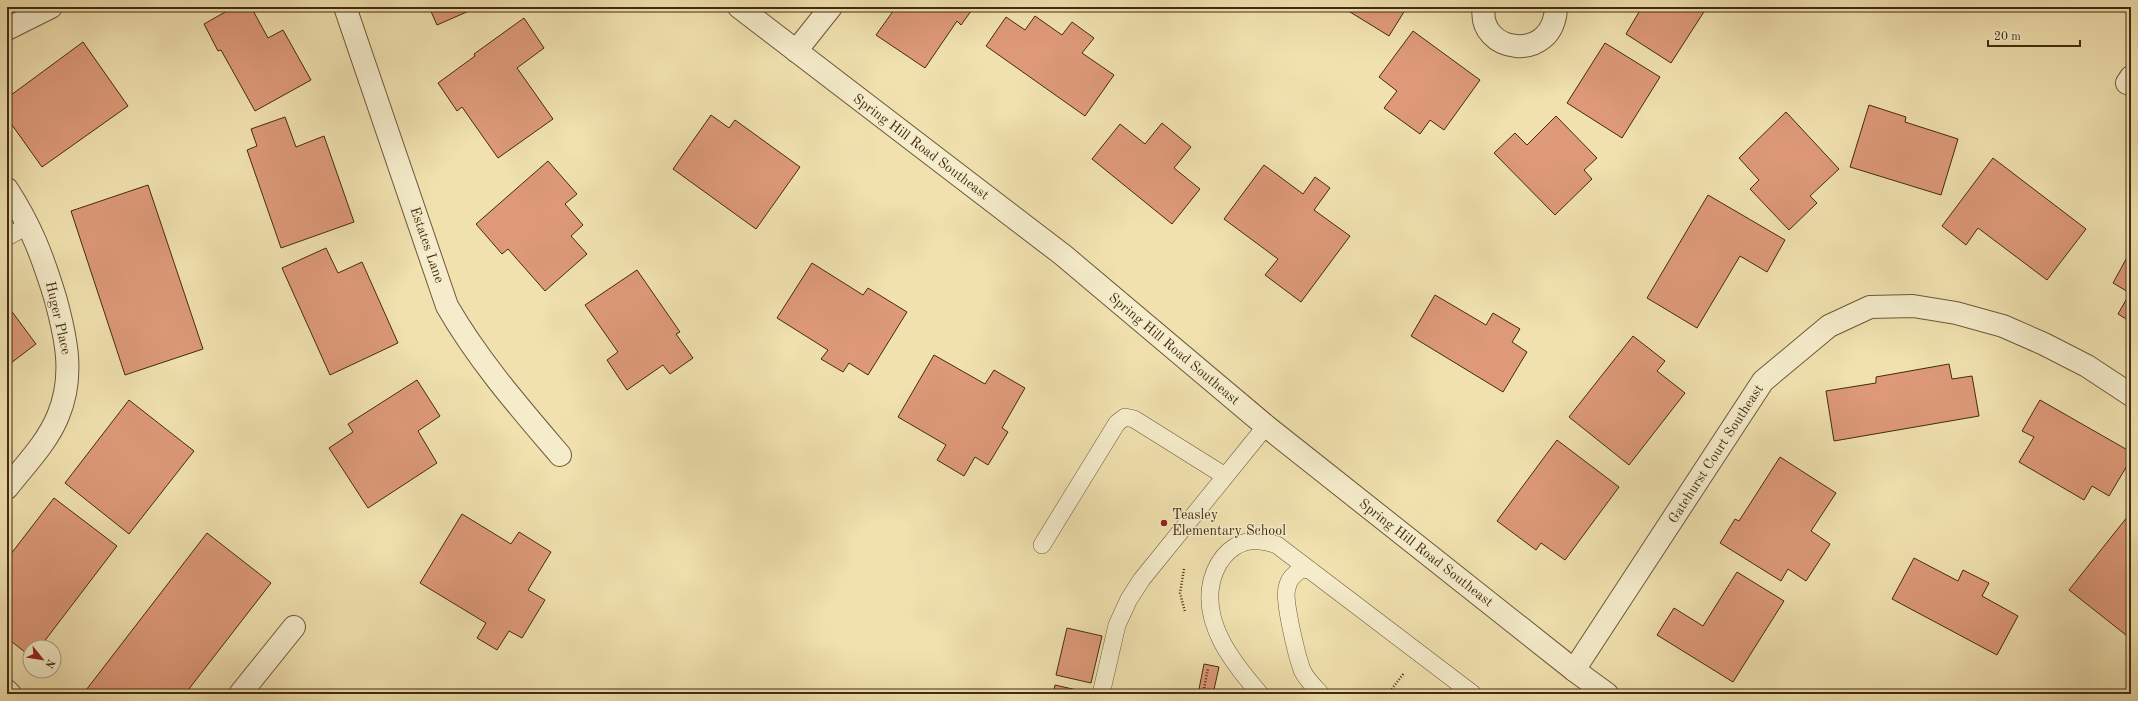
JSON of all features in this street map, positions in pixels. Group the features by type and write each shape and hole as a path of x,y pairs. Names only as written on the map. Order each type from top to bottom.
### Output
{"street":[{"path":"7,29 51,7"},
{"name":"Estates Lane","path":"345,7 447,306 465,338 516,403 560,455"},
{"name":"Spring Hill Road Southeast","path":"739,7 1063,255 1266,426 1574,670 1607,694"},
{"path":"796,51 831,7"},
{"path":"1484,7 1485,22 1490,33 1500,41 1510,46 1522,47 1534,44 1544,38 1552,28 1556,17 1556,7"},
{"name":"Huger Place","path":"7,189 29,225 45,263 61,320 69,361 68,378 62,405 50,431 7,488"},
{"name":"Gatehurst Court Southeast","path":"1574,670 1763,381 1829,326 1870,307 1914,306 1956,313 2003,326 2044,344 2087,366 2131,395"},
{"path":"240,694 294,627"},
{"path":"7,691 10,694"}],"lane":[{"path":"7,237 29,225"},
{"path":"1042,545 1117,423 1125,417 1134,419 1225,476"},
{"path":"1102,694 1117,625 1129,599 1142,579 1266,426"},
{"path":"1260,694 1229,655 1210,610 1210,590 1215,570 1224,556 1235,546 1249,541 1263,540 1277,545 1473,694"},
{"path":"1310,570 1301,569 1291,576 1286,589 1286,603 1303,670 1313,687 1321,694"}],"building":[{"path":"234,7 251,7 268,38 283,30 311,80 255,111 221,50 218,51 204,24"},
{"path":"429,7 478,7 437,25"},
{"path":"896,7 974,7 961,25 957,21 925,68 876,35"},
{"path":"1342,7 1407,7 1389,36"},
{"path":"1642,7 1707,7 1671,63 1626,34"},
{"path":"1035,16 1062,35 1072,22 1094,38 1082,53 1114,75 1085,116 986,46 1006,17 1025,30"},
{"path":"524,18 544,48 517,68 553,119 498,158 462,107 457,111 438,83 475,56 474,54"},
{"path":"1413,31 1480,80 1444,130 1430,120 1420,134 1384,108 1397,91 1379,77"},
{"path":"83,42 128,106 42,167 7,118 7,98"},
{"path":"1605,43 1660,77 1622,138 1567,103"},
{"path":"1869,105 1906,117 1905,122 1958,139 1941,195 1850,167"},
{"path":"1786,112 1839,169 1810,196 1817,203 1789,230 1750,189 1759,180 1739,158"},
{"path":"711,115 729,128 735,120 800,167 756,229 673,169"},
{"path":"1556,116 1597,158 1584,170 1592,179 1555,215 1494,153 1515,133 1527,145"},
{"path":"285,117 296,147 324,136 354,222 281,248 247,150 257,146 251,129"},
{"path":"1162,123 1191,147 1174,168 1200,189 1172,224 1092,159 1120,124 1145,144"},
{"path":"1993,158 2086,229 2047,280 1978,228 1966,245 1942,226"},
{"path":"548,161 577,194 565,204 583,225 571,236 587,254 545,291 508,249 502,254 476,224"},
{"path":"1264,165 1303,194 1315,177 1330,188 1314,210 1350,236 1301,302 1265,275 1278,259 1224,219"},
{"path":"148,185 203,349 125,375 71,211"},
{"path":"1708,195 1785,240 1767,272 1740,256 1697,328 1647,298"},
{"path":"326,248 338,273 362,262 398,343 330,375 282,268"},
{"path":"2130,252 2131,322 2118,314 2130,293 2113,283"},
{"path":"812,263 863,295 868,288 907,312 868,375 849,363 843,372 821,359 828,350 777,318"},
{"path":"637,270 680,332 676,334 693,358 670,374 663,365 627,390 607,360 618,352 585,305"},
{"path":"1435,295 1486,325 1493,313 1520,329 1512,342 1527,352 1503,392 1411,336"},
{"path":"7,305 36,344 7,366"},
{"path":"1633,336 1665,361 1657,371 1685,393 1629,465 1569,417"},
{"path":"934,355 985,384 994,370 1025,388 1002,428 1008,432 988,465 975,457 964,476 937,460 946,445 898,417"},
{"path":"1949,364 1952,379 1972,376 1979,416 1834,441 1826,391 1876,383 1876,377"},
{"path":"417,380 440,416 418,431 437,463 368,508 329,448 353,432 348,424"},
{"path":"129,400 194,451 129,534 65,483"},
{"path":"2040,400 2131,452 2131,459 2109,496 2092,486 2084,500 2019,462 2034,437 2022,431"},
{"path":"1557,440 1619,487 1565,560 1541,543 1536,550 1497,521"},
{"path":"1780,457 1836,493 1811,531 1830,544 1806,581 1788,569 1781,581 1720,543 1735,519 1739,521"},
{"path":"54,498 117,546 46,639 22,639 22,650 7,638 7,559"},
{"path":"462,514 511,544 519,532 551,552 528,590 545,600 522,638 509,631 497,650 477,638 486,623 420,583"},
{"path":"2128,516 2131,518 2131,639 2069,590"},
{"path":"207,533 271,583 185,694 83,694"},
{"path":"1914,558 1958,581 1963,570 1989,583 1982,596 2018,616 1997,655 1892,599"},
{"path":"1737,572 1784,601 1733,682 1657,635 1674,608 1703,626"},
{"path":"1067,628 1102,636 1091,683 1056,675"},
{"path":"1204,664 1219,667 1213,694 1198,694"},
{"path":"1055,685 1090,693 1053,694"}],"place":[{"name":"Teasley Elementary School","path":"1164,523"}]}
